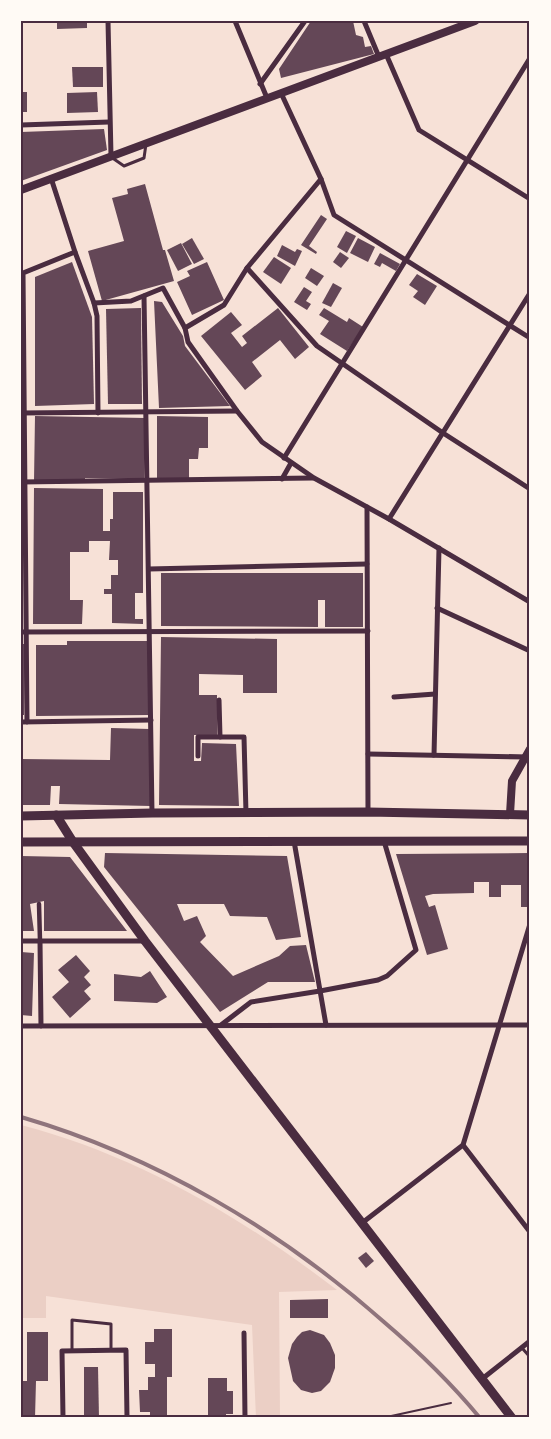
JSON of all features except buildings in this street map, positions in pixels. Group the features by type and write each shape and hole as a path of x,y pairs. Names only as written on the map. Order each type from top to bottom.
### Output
{"main road":[{"path":"21,816 368,812 530,815"},
{"path":"56,815 73,842 145,941 512,1418"},
{"path":"21,842 530,841"}],"street":[{"path":"108,21 111,156"},
{"path":"235,21 267,98"},
{"path":"260,84 305,21"},
{"path":"364,21 418,130 530,199"},
{"path":"21,190 475,21"},
{"path":"284,458 530,58"},
{"path":"281,93 321,179 334,215 530,338"},
{"path":"21,125 109,122"},
{"path":"51,178 97,316 98,413"},
{"path":"185,328 224,304 247,268 321,179"},
{"path":"75,252 24,273 24,722 151,720"},
{"path":"247,268 317,346 443,433 530,489"},
{"path":"94,303 131,301 163,288 185,328 188,342 262,442 314,478 389,519 530,602"},
{"path":"389,519 530,293"},
{"path":"144,296 152,813"},
{"path":"23,413 237,410"},
{"path":"282,479 291,463"},
{"path":"23,482 314,478"},
{"path":"367,507 368,812"},
{"path":"434,755 439,548"},
{"path":"149,568 367,564"},
{"path":"437,608 530,651"},
{"path":"24,632 368,632"},
{"path":"394,697 435,694"},
{"path":"219,700 220,737"},
{"path":"198,756 198,737 244,737 246,813"},
{"path":"510,814 512,781 530,749"},
{"path":"368,754 527,757"},
{"path":"294,841 326,1025"},
{"path":"221,1025 251,1002 378,980 387,976 416,950 384,841"},
{"path":"39,904 41,1026"},
{"path":"362,1223 463,1145 530,924"},
{"path":"21,941 145,941"},
{"path":"21,1026 530,1025"},
{"path":"463,1145 530,1232"},
{"path":"244,1333 245,1418"},
{"path":"482,1379 530,1341"},
{"path":"63,1418 62,1351 126,1350 127,1418"}],"lane":[{"path":"111,156 124,166 144,158 146,143"},
{"path":"72,1351 72,1320 111,1324 111,1350"},
{"path":"521,1348 530,1357"}],"path":[{"path":"382,1418 450,1403"}],"shaded area":[{"path":"21,1125 106,1153 147,1171 226,1214 301,1263 337,1290 279,1292 280,1418 256,1418 252,1325 46,1296 46,1318 21,1318"}],"railway":[{"path":"21,1117 71,1133 120,1153 214,1200 259,1227 344,1288 384,1322 434,1368 480,1418"}]}
